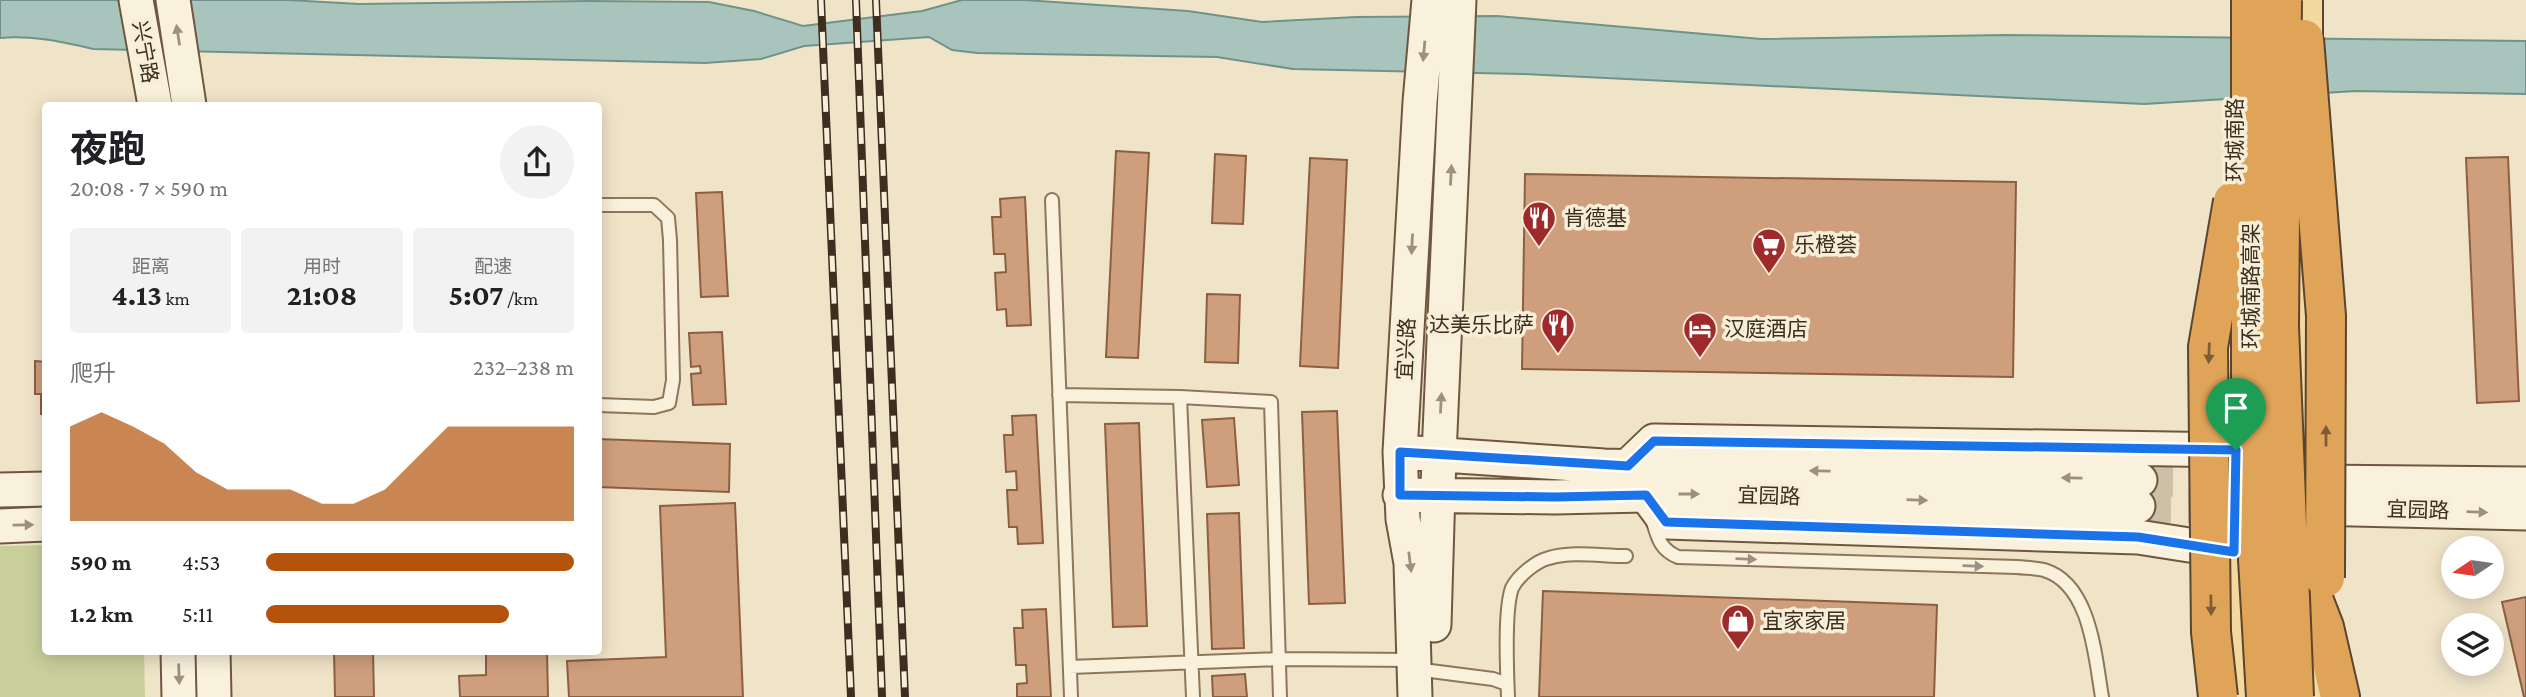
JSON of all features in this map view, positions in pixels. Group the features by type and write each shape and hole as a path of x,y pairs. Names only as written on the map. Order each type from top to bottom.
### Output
{"highway":[{"name":"环城南路高架","path":"2251,0 2251,439 2267,697"},
{"name":"环城南路高架","path":"2282,0 2279,326 2294,697"},
{"path":"2302,0 2326,317 2325,578 2357,697"},
{"path":"2218,697 2211,632 2208,347 2252,92"},
{"path":"2293,547 2324,627 2340,697"}],"main road":[{"name":"兴宁路","path":"136,0 154,102"},
{"path":"173,0 188,102"},
{"name":"宜兴路","path":"1422,679 1411,562 1400,495 1400,452 1420,102 1429,0"},
{"name":"宜兴路","path":"1422,679 1437,495 1459,0"},
{"name":"环城南路","path":"2234,0 2234,552 2257,640 2267,697"},
{"path":"2302,0 2301,471 2293,547 2306,636 2319,697"},
{"path":"1628,466 1654,441 2236,450"},
{"name":"宜园路","path":"1400,452 2139,493 1555,497 1400,495"},
{"name":"宜园路","path":"2526,484 2312,495 2526,513"},
{"path":"0,490 42,489"},
{"path":"1646,495 1666,522 2138,537 2234,552 2239,645 2248,697"},
{"path":"0,526 42,524"},
{"path":"178,655 179,697"},
{"path":"213,655 214,697"}],"lane":[{"path":"1052,201 1071,697"},
{"path":"602,205 654,205 668,218 673,380 669,403 654,407 602,405"},
{"path":"1059,395 1271,402 1280,697"},
{"path":"1180,397 1193,697"},
{"path":"1646,495 1659,541 1670,554 1678,557 2004,566 2045,570 2064,582 2077,595 2084,609 2102,697"},
{"path":"1070,667 1278,659 1422,679 1483,677 1507,690 1508,606 1513,586 1528,570 1547,558 1626,556"}],"green space":[{"path":"42,545 42,655 144,655 145,697 0,697 0,546"}],"water":[{"path":"0,0 288,0 359,4 709,2 754,11 803,26 922,11 962,0 1024,0 1188,11 1262,22 1356,17 1497,16 1761,39 2004,35 2526,41 2526,94 2356,91 2144,104 1522,74 1293,69 1217,57 977,53 952,50 929,37 804,46 761,59 705,63 93,49 35,38 0,38"}],"building":[{"path":"1116,151 1149,153 1138,358 1106,357"},
{"path":"1215,154 1246,156 1243,224 1212,223"},
{"path":"2508,157 2519,401 2477,403 2466,158"},
{"path":"1310,158 1347,160 1338,368 1300,366"},
{"name":"乐橙荟","path":"1525,174 2016,182 2013,377 1522,369"},
{"path":"722,192 728,296 701,297 696,193"},
{"path":"1025,197 1031,325 1007,326 1006,309 997,310 995,273 1006,272 1005,254 994,254 992,217 1001,217 1000,199"},
{"path":"1207,294 1240,295 1238,363 1205,362"},
{"path":"722,332 726,404 693,405 691,374 701,373 700,366 691,367 689,333"},
{"path":"35,361 42,362 42,414 41,394 35,394"},
{"path":"1337,411 1345,603 1309,604 1302,412"},
{"path":"1036,415 1043,543 1018,544 1017,527 1009,527 1007,490 1017,490 1016,471 1006,472 1004,435 1013,435 1012,416"},
{"path":"1234,418 1239,485 1207,487 1202,420"},
{"path":"1139,423 1147,626 1113,627 1105,424"},
{"path":"602,439 730,444 729,492 602,487"},
{"path":"735,503 743,697 569,697 567,661 666,657 660,506"},
{"path":"1239,513 1244,648 1212,649 1207,514"},
{"name":"宜家家居","path":"1543,591 1937,605 1934,697 1539,697"},
{"path":"2526,597 2526,697 2524,697 2502,602"},
{"path":"1046,609 1051,697 1017,697 1017,684 1027,683 1026,665 1016,665 1014,628 1023,628 1022,610"},
{"path":"334,655 373,655 374,697 335,697"},
{"path":"486,655 547,655 548,697 460,697 459,676 486,675"},
{"path":"1245,674 1247,697 1213,697 1212,676"}],"tunnel":[{"path":"2140,480 2234,481"},
{"path":"2138,506 2237,507"}],"railway":[{"path":"821,0 851,697"},
{"path":"856,0 882,697"},
{"path":"876,0 905,697"}],"place":[{"name":"肯德基","path":"1539,248"},
{"name":"乐橙荟","path":"1769,275"},
{"name":"达美乐比萨","path":"1558,355"},
{"name":"汉庭酒店","path":"1700,359"},
{"name":"宜家家居","path":"1738,651"}],"route":[{"path":"1654,441 2236,450 2234,552 2138,537 1666,522 1646,495 1400,495 1400,452 1628,466 1654,441"}]}
